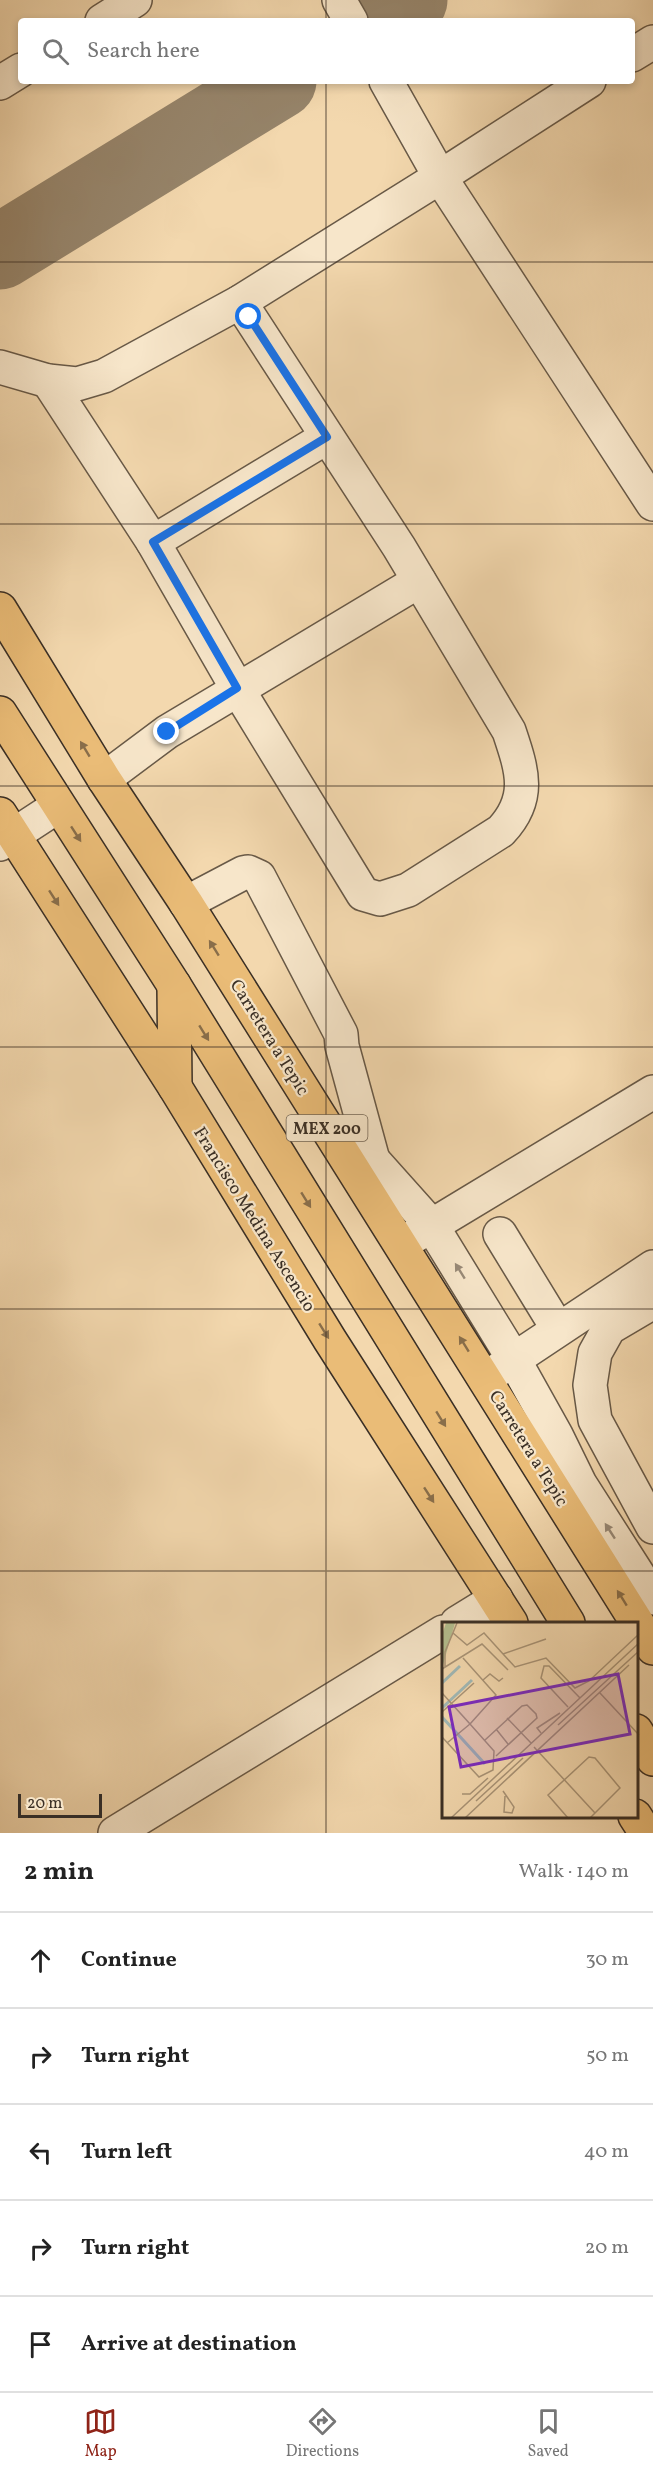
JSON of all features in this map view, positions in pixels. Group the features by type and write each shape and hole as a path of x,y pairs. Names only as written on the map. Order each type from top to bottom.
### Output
{"main road":[{"name":"Carretera a Tepic","path":"0,609 104,779 186,903 637,1622"},
{"name":"MEX 200","path":"0,713 174,985 567,1622"},
{"name":"Francisco Medina Ascencio","path":"4,831 175,1087 330,1340 504,1611"},
{"path":"174,985 175,1087"},
{"name":"Carretera a Tepic","path":"638,1624 653,1648"},
{"path":"638,1734 653,1759"},
{"path":"636,1818 646,1833"}],"street":[{"path":"107,18 135,0"},
{"path":"339,0 349,18"},
{"path":"635,53 653,42"},
{"path":"0,83 18,72"},
{"path":"388,84 440,177 653,504"},
{"path":"0,367 48,381 77,384 104,376 240,302 585,84"},
{"path":"48,381 153,542 237,688 363,894 380,899 408,890 501,831 512,819 519,807 522,786 519,761 509,731 419,581 240,302"},
{"path":"153,542 327,437"},
{"path":"104,779 167,732 237,688 419,581"},
{"path":"4,831 58,806"},
{"path":"186,903 243,873 248,872 259,877 341,1034 342,1046 373,1160"},
{"path":"402,1245 653,1092"},
{"path":"333,1137 373,1160 432,1226 513,1358 556,1435 580,1484 653,1598"},
{"path":"500,1234 558,1329"},
{"path":"486,1379 513,1358 653,1266"},
{"path":"653,1302 609,1328 595,1353 590,1385 595,1420 653,1527"},
{"path":"461,1622 504,1611"},
{"path":"115,1833 442,1633"}],"taxiway":[{"path":"381,18 410,0"},
{"path":"0,252 274,84"}],"route":[{"path":"167,732 237,688 153,542 327,437 249,317"}]}
